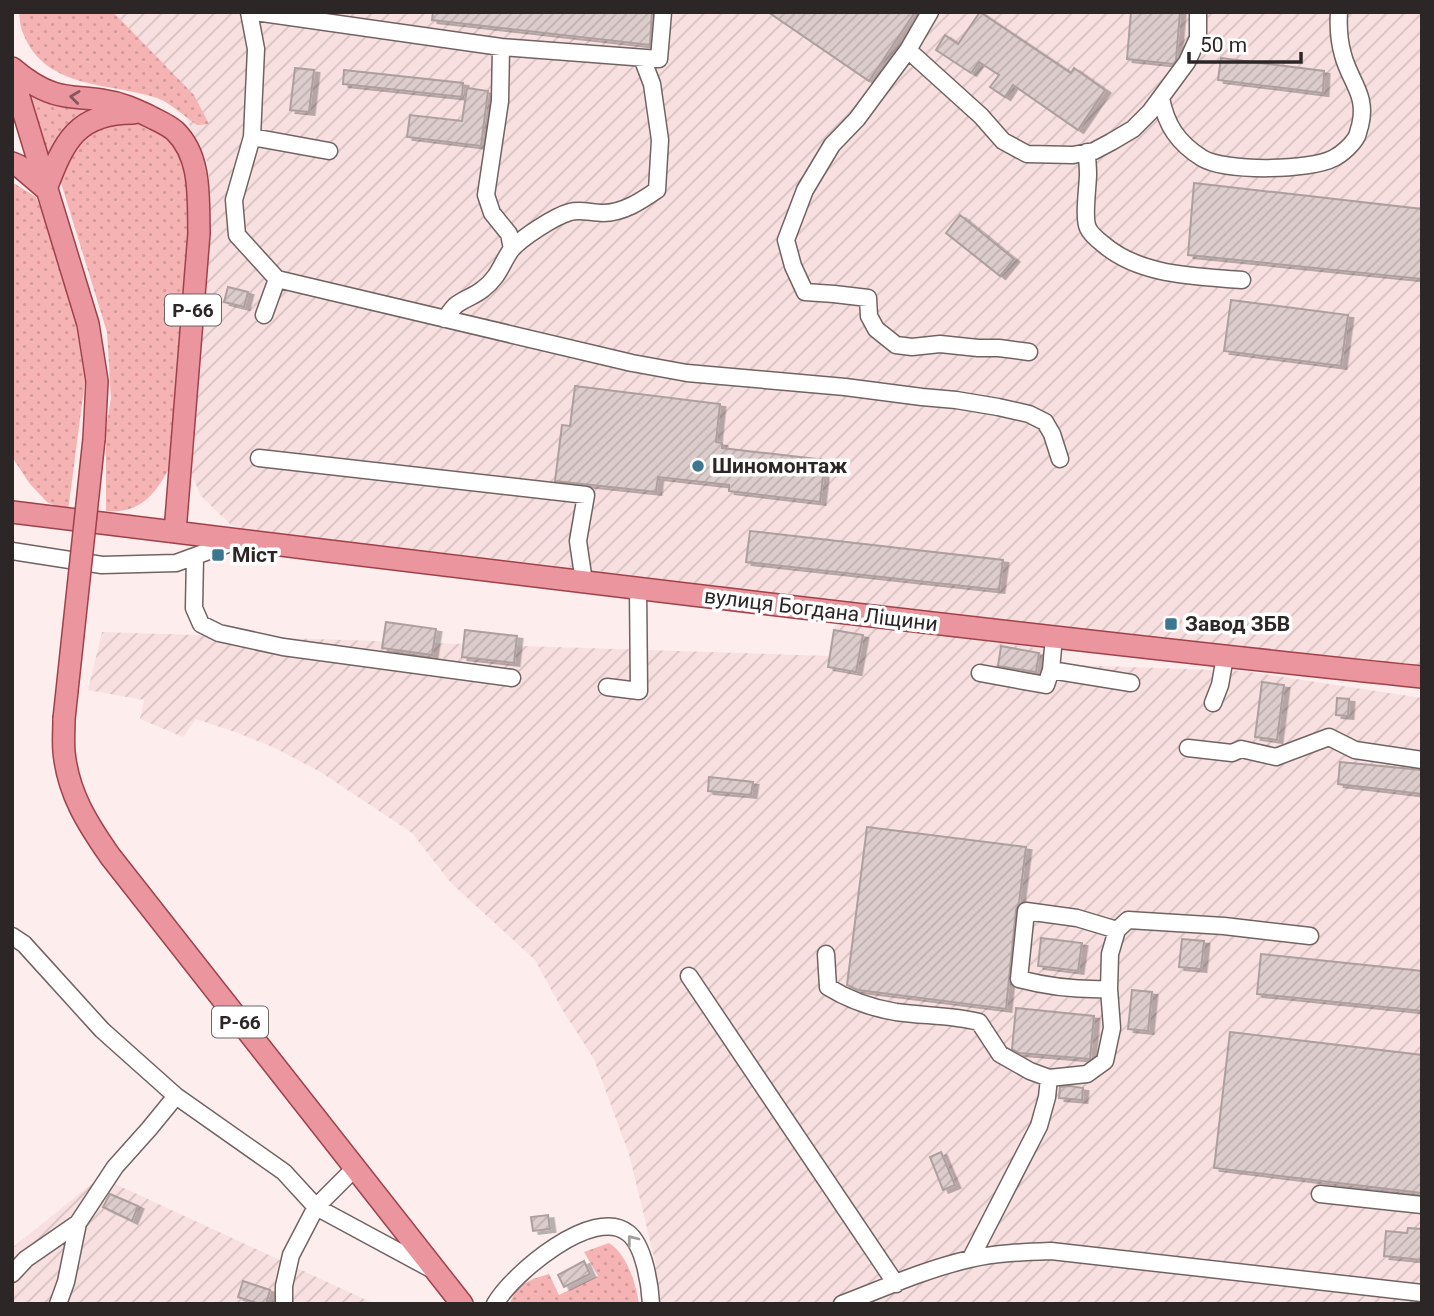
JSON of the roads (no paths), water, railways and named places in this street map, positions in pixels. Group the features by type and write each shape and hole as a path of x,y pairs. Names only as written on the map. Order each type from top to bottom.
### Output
{"main road":[{"path":"12,68 27,80 55,94 106,100 141,113"},
{"path":"12,74 46,189"},
{"path":"46,189 64,147 75,132 100,117 115,113 141,113"},
{"name":"Р-66","path":"141,113 173,129 185,143 192,157 198,183 199,233 176,532"},
{"path":"12,163 46,189"},
{"name":"Р-66","path":"46,189 88,324 97,381 94,439 64,719 64,752 70,783 83,817 110,856 462,1304"},
{"name":"вулиця Богдана Ліщини","path":"12,512 584,582 1225,657 1422,677"}],"street":[{"path":"663,12 659,59 501,47 251,12 256,49 252,137 234,200 237,236 277,279 632,363 687,373 956,400 1029,414 1045,422 1060,458"},
{"path":"930,12 908,50 857,118 832,145 805,190 786,240 793,266 805,292 868,298 869,316 877,329 896,345 912,347 940,344 1030,352"},
{"path":"908,50 981,116 1003,141 1027,154 1073,155 1094,151 1133,129 1161,98 1187,62 1198,37 1198,12"},
{"path":"1161,98 1172,131 1205,160 1261,168 1307,166 1334,158 1348,147 1357,135 1362,119 1360,94 1343,58 1338,28 1339,12"},
{"path":"501,47 500,101 486,195 492,213 509,234 512,249"},
{"path":"444,318 456,306 483,290 502,268 512,249 522,239 550,221 572,211 606,214 625,209 657,190 660,140 652,84 642,58"},
{"path":"252,137 329,151"},
{"path":"1087,152 1088,228 1099,241 1115,254 1154,269 1242,280"},
{"path":"264,315 277,279"},
{"path":"258,458 586,495 578,541 584,582"},
{"path":"12,551 103,565 176,563 230,539"},
{"path":"195,556 194,608 201,624 219,633 283,647 512,678"},
{"path":"607,687 639,691 638,588"},
{"path":"980,673 1046,685 1051,670 1054,637"},
{"path":"1213,703 1220,685 1225,657"},
{"path":"1051,670 1131,682"},
{"path":"1188,748 1232,753 1241,749 1276,757 1329,737 1355,750 1422,760"},
{"path":"1109,989 1083,990 1045,986 1018,979 1026,911 1077,918 1117,930"},
{"path":"826,954 828,988 869,1006 979,1022 1000,1054 1048,1078 1087,1074 1105,1061 1112,1028 1110,954 1117,930 1128,920 1224,926 1310,936"},
{"path":"12,936 24,944 102,1030 176,1096 284,1172 316,1207 437,1272"},
{"path":"689,975 896,1284"},
{"path":"971,1258 1039,1126 1047,1097 1048,1078"},
{"path":"12,1274 26,1259 78,1223 115,1167 176,1096"},
{"path":"284,1304 284,1286 291,1255 316,1207 355,1168"},
{"path":"1320,1194 1422,1205"},
{"path":"58,1304 66,1282 78,1223"},
{"path":"495,1304 525,1269 584,1231 601,1226 617,1227 628,1232 637,1243 651,1304"},
{"path":"842,1304 971,1258 1051,1251 1422,1293"}],"place":[{"name":"Шиномонтаж","path":"698,466"},
{"name":"Міст","path":"218,555"},
{"name":"Завод ЗБВ","path":"1171,624"}]}
